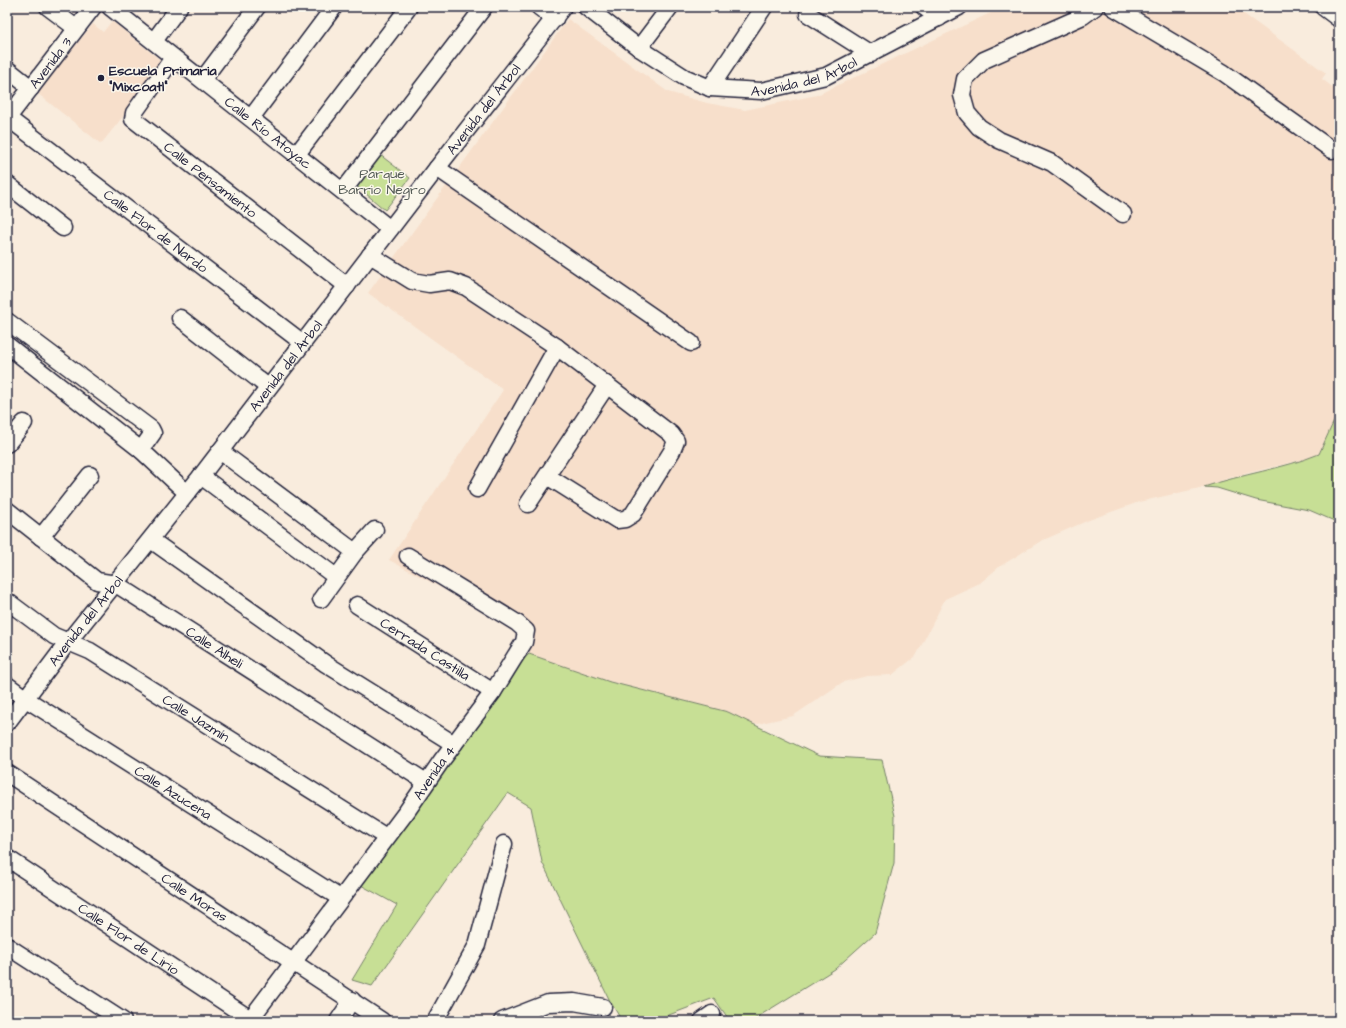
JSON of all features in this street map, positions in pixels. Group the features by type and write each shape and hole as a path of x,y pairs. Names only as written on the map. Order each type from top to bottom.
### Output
{"street":[{"path":"48,7 76,28"},
{"name":"Avenida 3","path":"7,119 93,7"},
{"name":"Calle Río Atoyac","path":"110,7 154,41 173,58 203,79 390,229"},
{"path":"154,41 179,7"},
{"path":"203,79 257,7"},
{"path":"251,118 334,7"},
{"path":"297,154 409,7"},
{"path":"343,191 484,7"},
{"path":"539,7 559,13"},
{"path":"710,88 764,7"},
{"path":"924,7 939,18"},
{"name":"Avenida del Árbol","path":"590,8 639,48 684,77 710,88 761,91 826,76 960,7"},
{"path":"1096,7 1083,16 984,60 965,79 962,95 967,113 979,127 999,140 1052,163 1124,214"},
{"path":"1113,7 1224,73 1332,150"},
{"path":"1323,7 1339,19"},
{"path":"639,48 667,8"},
{"name":"Avenida del Árbol","path":"7,723 68,642 202,476 268,387 559,13"},
{"path":"808,14 871,54"},
{"name":"Calle Pensamiento","path":"173,58 134,113 133,119 347,286"},
{"path":"7,69 31,88"},
{"name":"Calle Flor de Nardo","path":"7,119 303,343"},
{"path":"437,168 691,343"},
{"path":"7,184 63,228"},
{"path":"370,255 412,281 429,284 450,282 466,287 557,347 671,434 676,441 672,451 633,514 625,519 617,520 547,476"},
{"path":"180,318 268,387"},
{"path":"7,321 151,429 153,433 151,438 141,450"},
{"path":"7,345 141,450 187,493"},
{"path":"477,489 557,347"},
{"path":"528,504 607,385"},
{"path":"7,444 24,424"},
{"path":"220,451 355,552"},
{"path":"41,537 90,475"},
{"path":"202,476 336,577"},
{"name":"Calle Alheli","path":"7,510 97,580 116,584 426,782"},
{"path":"321,599 355,552 374,530"},
{"path":"151,540 326,664 454,744"},
{"name":"Avenida 4","path":"249,1020 294,963 340,898 407,811 426,782 493,692 524,642 526,631 517,623 408,556"},
{"name":"Calle Jazmín","path":"7,601 54,636 90,651 386,837"},
{"name":"Cerrada Castilla","path":"357,604 493,692"},
{"name":"Calle Azucena","path":"7,685 26,699 340,898"},
{"name":"Calle Moras","path":"7,773 382,1021"},
{"path":"435,1021 477,945 504,844"},
{"name":"Calle Flor de Lirio","path":"7,858 249,1020"},
{"path":"7,946 123,1021"},
{"path":"338,1021 352,1000"},
{"path":"502,1021 548,1003 574,1002 603,1007"}],"shaded area":[{"path":"1003,7 1234,7 1326,73 1322,79 1339,92 1339,410 1319,454 1306,459 1232,477 1204,487 1139,502 1089,520 1041,541 999,567 980,583 945,599 916,656 892,675 867,676 843,682 793,716 753,725 728,712 610,682 529,654 525,632 389,560 503,390 368,293 568,19 668,92 707,103 745,110 817,95"},
{"name":"Escuela Primaria \"Mixcoatl\"","path":"112,21 165,64 101,144 37,93 93,24 103,32"}],"green space":[{"name":"Parque Barrio Negro","path":"375,151 410,178 385,210 352,182"},
{"path":"1339,410 1339,523 1309,510 1256,500 1217,488 1204,487 1233,478 1291,464 1319,454"},
{"path":"529,654 610,682 728,712 819,756 882,760 895,816 894,863 875,933 835,969 751,1021 730,1021 714,998 653,1021 622,1021 610,1001 542,862 531,807 508,793 372,986 352,980 397,905 359,884 493,692"}],"place":[{"name":"Escuela Primaria \"Mixcoatl\"","path":"101,78"}]}
